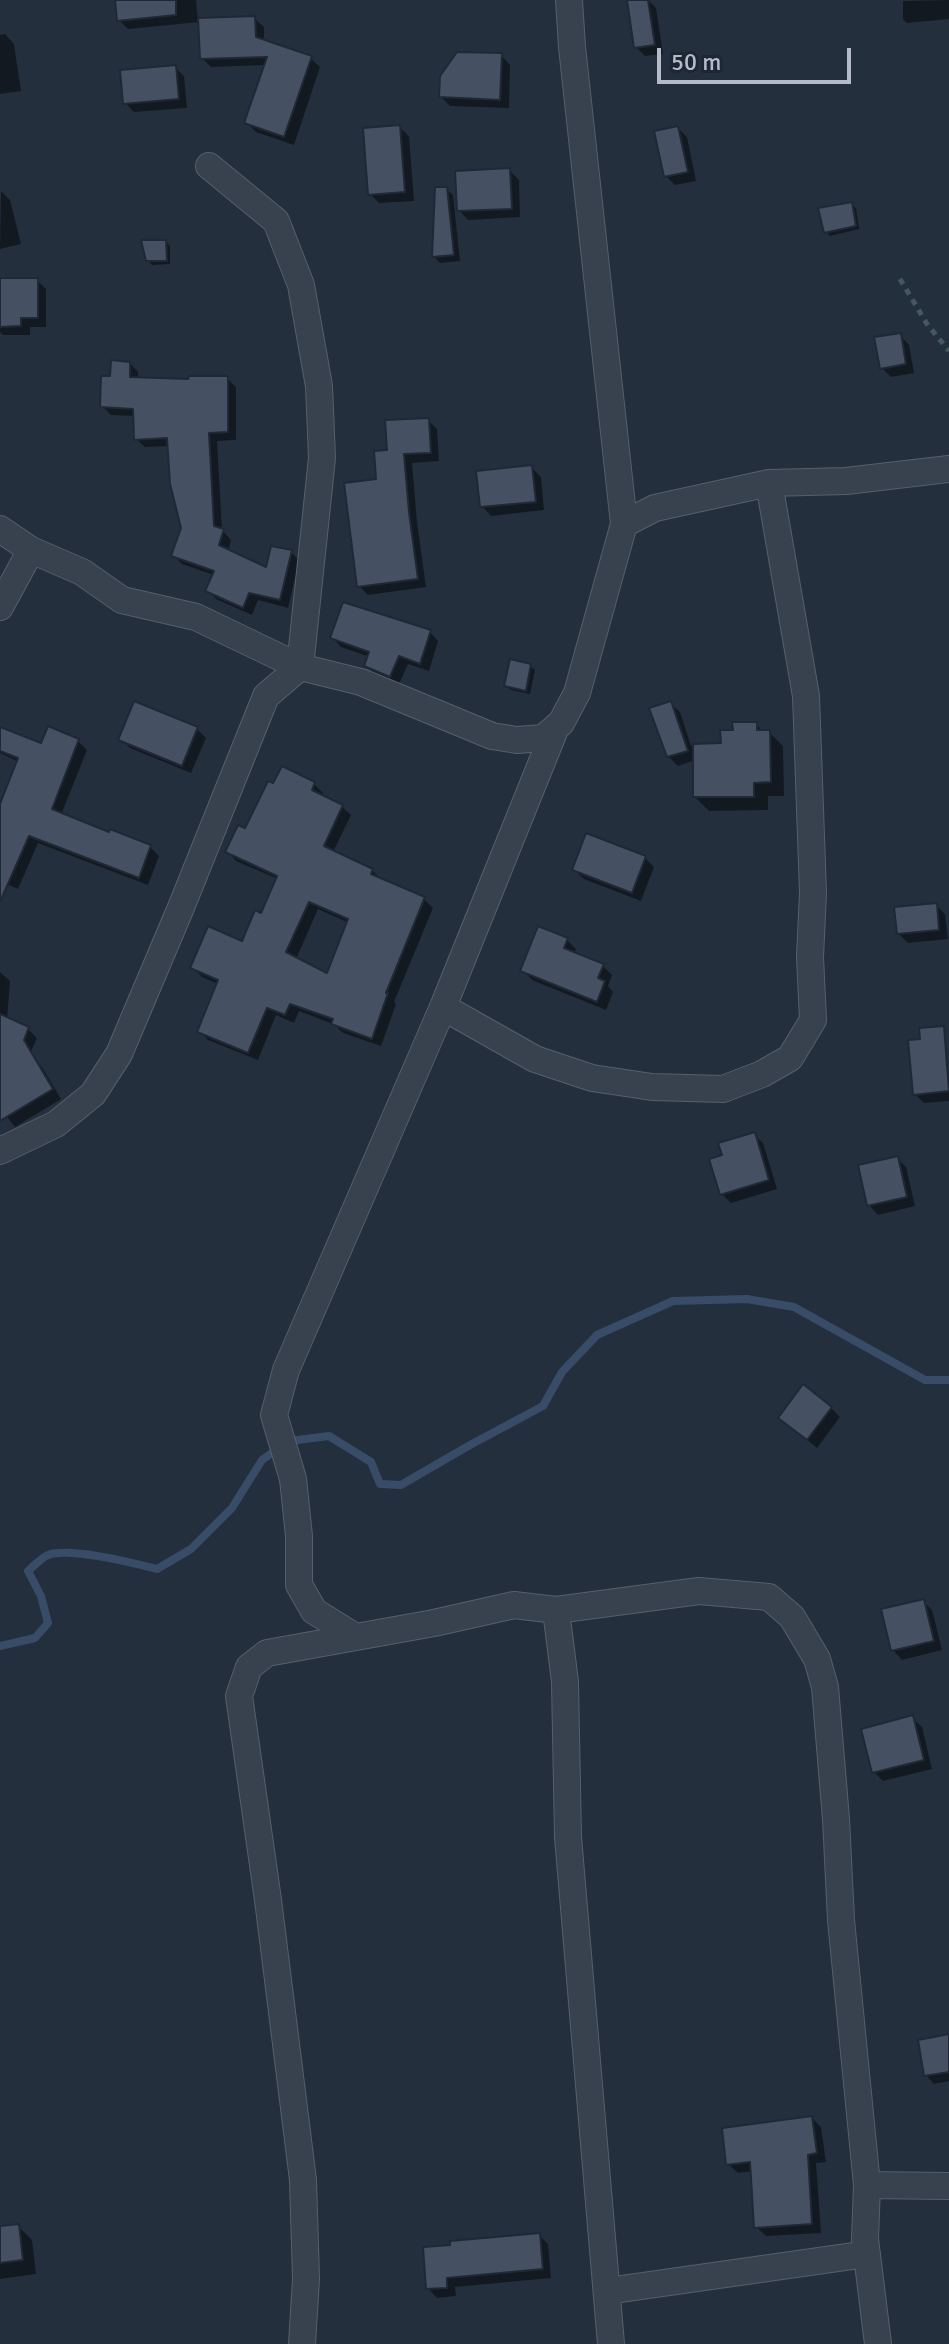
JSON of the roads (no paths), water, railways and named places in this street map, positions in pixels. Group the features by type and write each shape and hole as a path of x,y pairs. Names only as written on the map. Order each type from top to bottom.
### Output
{"street":[{"path":"0,529 31,550 82,572 122,600 196,617 300,667 361,682 492,736 517,740 543,738 561,723 577,693 624,524 569,0"},
{"path":"0,1151 56,1124 93,1094 119,1054 266,696 300,667 322,458 319,386 301,285 276,221 209,166"},
{"path":"624,524 655,508 769,483 846,481 949,469"},
{"path":"443,1007 535,1059 592,1078 652,1087 723,1089 762,1074 790,1058 813,1020 810,957 813,893 806,696 769,483"},
{"path":"0,607 31,550"},
{"path":"354,1636 314,1611 299,1585 299,1536 293,1479 274,1415 286,1370 443,1007 556,727"},
{"path":"302,2344 306,2279 303,2180 239,1696 249,1667 267,1653 434,1623 514,1605 556,1610 699,1591 769,1597 792,1617 817,1659 825,1687 841,1920 867,2185 867,2254 878,2344"},
{"path":"556,1610 565,1682 568,1837 611,2344"},
{"path":"867,2185 949,2186"},
{"path":"607,2291 867,2254"}],"waterway":[{"path":"0,1646 35,1638 48,1623 41,1596 28,1571 45,1556 86,1554 157,1569 191,1549 232,1508 262,1460 289,1441 329,1436 371,1462 380,1484 401,1485 543,1406 562,1372 597,1335 673,1301 747,1299 794,1307 925,1380 949,1380"}]}
